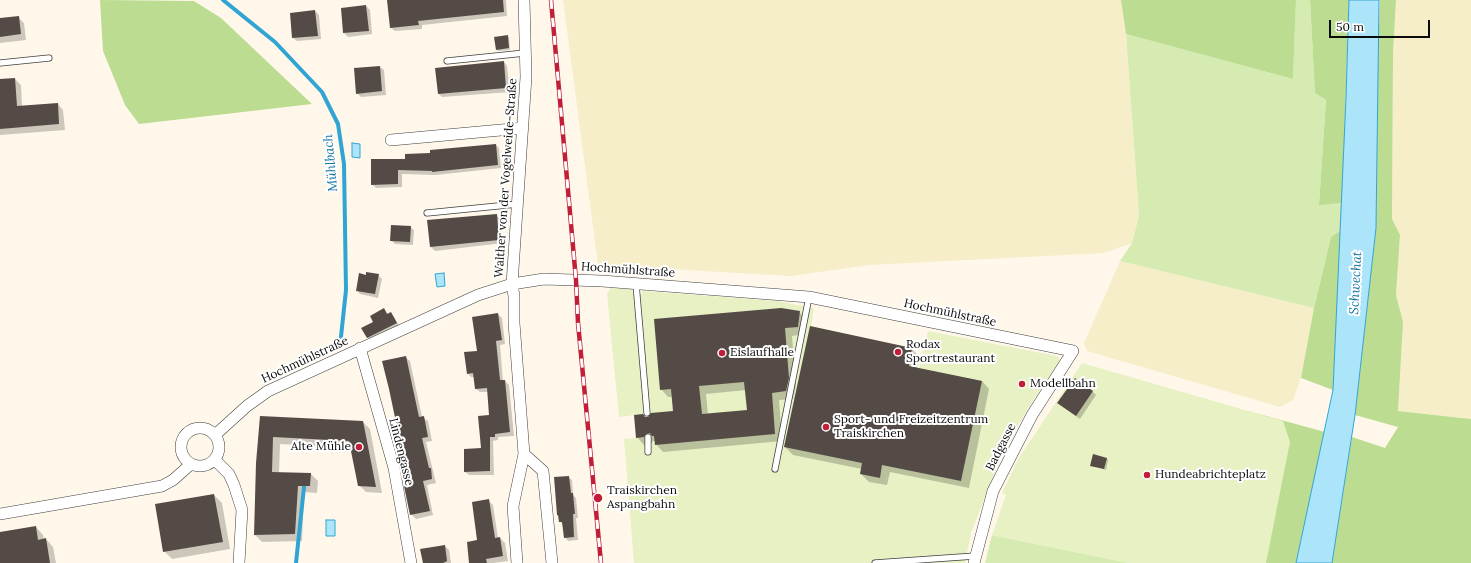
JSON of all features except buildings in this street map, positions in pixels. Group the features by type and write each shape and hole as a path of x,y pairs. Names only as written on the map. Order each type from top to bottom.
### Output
{"street":[{"name":"Walther von der Vogelweide-Straße","path":"517,563 513,506 524,454 512,284 526,77 524,0"},
{"path":"391,140 523,128"},
{"name":"Hochmühlstraße","path":"215,435 246,406 268,391 478,295 512,284 544,279 602,281 809,297 1072,351"},
{"name":"Lindengasse","path":"360,348 394,468 411,563"},
{"name":"Badgasse","path":"974,559 993,491 1032,416 1072,351"},
{"path":"199,428 211,431 215,435 220,447 215,460 204,466 191,464 183,456 181,450 184,438 193,430 199,428"},
{"path":"524,454 543,471 552,563"},
{"path":"215,460 229,474 242,510 239,563"},
{"path":"0,514 162,486 172,480 191,464"}],"lane":[{"path":"447,61 525,53"},
{"path":"0,63 49,58"},
{"path":"427,213 518,204"},
{"path":"636,284 647,413"},
{"path":"775,469 809,297"},
{"path":"648,437 648,452"},
{"path":"875,563 974,559"}],"shaded area":[{"path":"563,0 1121,0 1126,34 1139,215 1132,243 1104,253 870,265 791,276 598,265"},
{"path":"1396,0 1471,0 1471,419 1398,411 1403,322 1396,295 1400,236 1392,219 1393,53"},
{"path":"1120,261 1314,308 1301,378 1293,400 1280,407 1087,351 1084,343"}],"green space":[{"path":"100,0 194,1 221,18 312,104 139,124 125,105 103,51"},
{"path":"1121,0 1296,0 1293,79 1126,34"},
{"path":"1296,0 1310,0 1315,93 1326,100 1319,204 1342,203 1341,230 1331,237 1314,308 1120,261 1132,243 1139,215 1126,34 1293,79"},
{"path":"1310,0 1349,0 1342,203 1319,205 1326,100 1315,93"},
{"path":"1380,0 1396,0 1393,53 1392,219 1400,235 1396,295 1403,322 1398,411 1471,419 1471,563 1332,563 1352,437 1385,448 1398,427 1355,415 1376,228"},
{"path":"1341,230 1333,390 1301,378 1314,308 1331,237"},
{"name":"Sport- und Freizeitzentrum Traiskirchen","path":"611,288 632,289 633,294 642,294 642,291 777,301 812,308 814,309 811,326 912,348 909,365 919,368 928,331 1057,356 1060,360 1028,408 1002,454 971,533 965,563 634,563 624,439 636,438 634,415 619,417 607,294"},
{"name":"Hundeabrichteplatz","path":"1082,363 1283,421 1290,442 1266,563 1129,563 992,535 1006,495 1002,493 1019,458"},
{"path":"1248,411 1325,432 1296,563 1203,563"},
{"path":"992,535 1129,563 985,563"}],"water":[{"name":"Schwechat","path":"1349,0 1379,0 1376,228 1355,415 1332,563 1296,563 1333,390"},
{"path":"352,143 360,144 360,158 352,157"},
{"path":"444,273 445,286 437,287 435,274"},
{"path":"326,520 335,520 335,536 326,536"}],"waterway":[{"name":"Mühlbach","path":"223,0 275,42 322,92 338,124 344,164 346,290 340,346"},
{"name":"Mühlbach","path":"296,563 304,487"}],"railway":[{"path":"551,0 576,280 578,323 601,563"}],"place":[{"name":"Rodax Sportrestaurant","path":"898,352"},
{"name":"Eislaufhalle","path":"722,353"},
{"name":"Modellbahn","path":"1022,384"},
{"name":"Sport- und Freizeitzentrum Traiskirchen","path":"826,427"},
{"name":"Alte Mühle","path":"359,447"},
{"name":"Hundeabrichteplatz","path":"1147,475"},
{"name":"Traiskirchen Aspangbahn","path":"598,498"}]}
